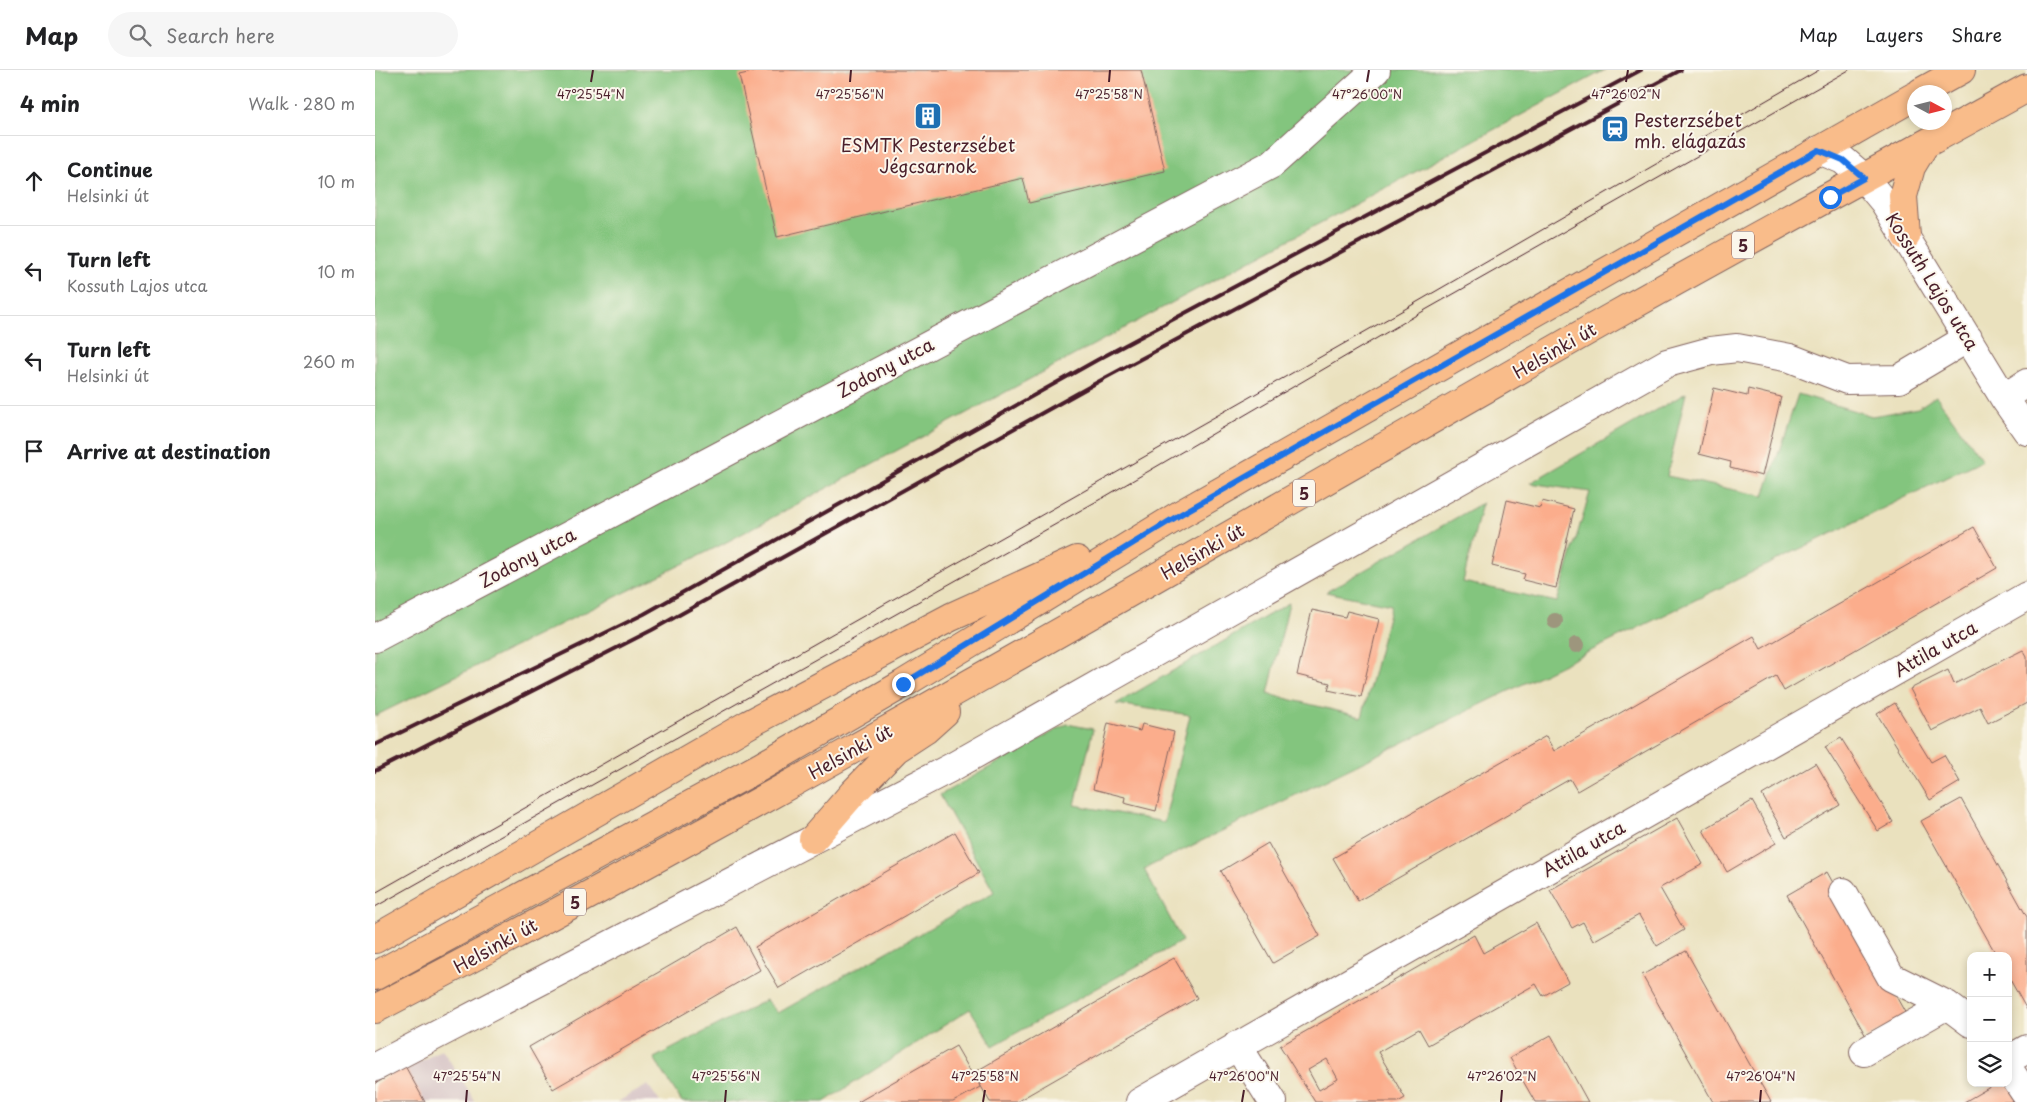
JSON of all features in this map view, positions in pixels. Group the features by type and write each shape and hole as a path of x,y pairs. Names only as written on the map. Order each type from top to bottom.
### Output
{"main road":[{"path":"1934,85 1961,70"},
{"name":"Helsinki út","path":"375,1009 775,793 1605,321 2027,88"},
{"name":"Helsinki út","path":"375,976 760,767 903,684 1181,514 1907,100"},
{"path":"1906,236 1903,196 1911,167 1925,144"},
{"path":"375,939 749,724 951,617 1181,514"},
{"path":"813,839 853,793 896,749 925,730 985,675"}],"street":[{"name":"Zodony utca","path":"375,638 724,441 1272,164 1376,70"},
{"name":"Kossuth Lajos utca","path":"1819,150 1843,160 1864,178 1884,202 2004,398 2027,431"},
{"path":"375,1067 963,762 1667,363 1711,351 1737,348 1790,358 1847,380 1899,379 1968,338"},
{"path":"2004,398 2027,383"},
{"name":"Attila utca","path":"1140,1102 2027,596"},
{"path":"1843,892 1891,977 1947,1005 1967,1020"},
{"path":"1864,1052 1947,1005"},
{"path":"1237,1045 1273,1102"},
{"path":"2012,1058 2027,1049"},
{"path":"2012,1074 2027,1096"}],"shaded area":[{"path":"442,1049 476,1102 375,1102 375,1088"},
{"path":"648,1085 660,1102 617,1102"}],"green space":[{"path":"375,70 1605,70 721,545 375,716"},
{"path":"1686,393 1667,476 1764,496 1798,394 1872,416 1918,408 1936,396 1982,460 1144,869 1182,941 993,1046 970,1009 824,1102 682,1102 654,1058 766,1000 778,1013 994,892 940,795 1067,724 1093,729 1075,805 1164,822 1190,715 1116,704 1289,603 1268,694 1362,717 1391,605 1326,592 1482,503 1463,582 1557,602 1590,492 1530,483"}],"building":[{"name":"ESMTK Pesterzsébet Jégcsarnok","path":"761,70 1141,70 1165,171 1029,203 1023,178 777,237 739,75"},
{"path":"1714,388 1747,396 1748,389 1781,397 1762,476 1730,468 1731,462 1699,454"},
{"path":"1507,500 1540,508 1542,501 1574,509 1556,588 1523,580 1525,574 1492,566"},
{"path":"1974,527 1997,568 1784,691 1776,676 1577,791 1570,779 1358,901 1333,858 1546,736 1554,751 1754,636 1761,649"},
{"path":"1312,610 1345,617 1347,611 1379,619 1361,697 1328,690 1330,683 1297,675"},
{"path":"2023,650 2027,657 2027,703 1988,723 1980,707 1932,731 1910,689 1948,670 1954,684"},
{"path":"1895,703 1931,762 1944,755 1960,782 1930,800 1877,714"},
{"path":"1108,723 1140,731 1142,724 1174,732 1156,811 1124,803 1125,797 1093,789"},
{"path":"1841,738 1893,822 1878,831 1825,747"},
{"path":"1816,763 1840,805 1786,837 1762,795"},
{"path":"1961,799 2027,917 2027,1010 2012,983 2012,952 1995,952 1921,821"},
{"path":"1752,801 1776,843 1727,872 1703,830"},
{"path":"1677,818 1703,864 1660,888 1684,930 1657,946 1639,915 1593,941 1583,922 1572,928 1550,890"},
{"path":"955,832 979,873 779,988 755,947"},
{"path":"1268,843 1320,936 1273,963 1221,871"},
{"path":"1827,872 1907,1016 1867,1038 1787,895"},
{"path":"1536,923 1568,982 1543,996 1536,984 1428,1045 1419,1029 1378,1052 1405,1098 1398,1102 1315,1102 1280,1046 1474,935 1483,953","holes":["1327,1059 1338,1079 1319,1090 1308,1070"]},
{"path":"737,927 760,970 553,1089 529,1047"},
{"path":"1686,951 1771,1102 1713,1102 1642,975"},
{"path":"1174,958 1197,998 1016,1102 990,1102 978,1081 980,1087 953,1102 858,1102 956,1046 975,1079 973,1073"},
{"path":"1551,1035 1588,1102 1535,1102 1510,1058"},
{"path":"405,1066 425,1102 375,1102 375,1084"},
{"path":"1990,1087 2011,1087 2024,1102 1964,1102"}],"tram line":[{"path":"375,893 1405,309 1819,70"},
{"path":"375,907 1106,496 1413,317 1849,70"}],"railway":[{"path":"375,745 644,614 1097,360 1641,70"},
{"path":"375,771 652,630 1105,378 1681,70"}],"place":[{"name":"ESMTK Pesterzsébet Jégcsarnok","path":"928,116"},
{"name":"Pesterzsébet mh. elágazás","path":"1615,129"}],"route":[{"path":"903,684 1181,514 1819,150 1843,160 1864,178 1830,197"}]}
